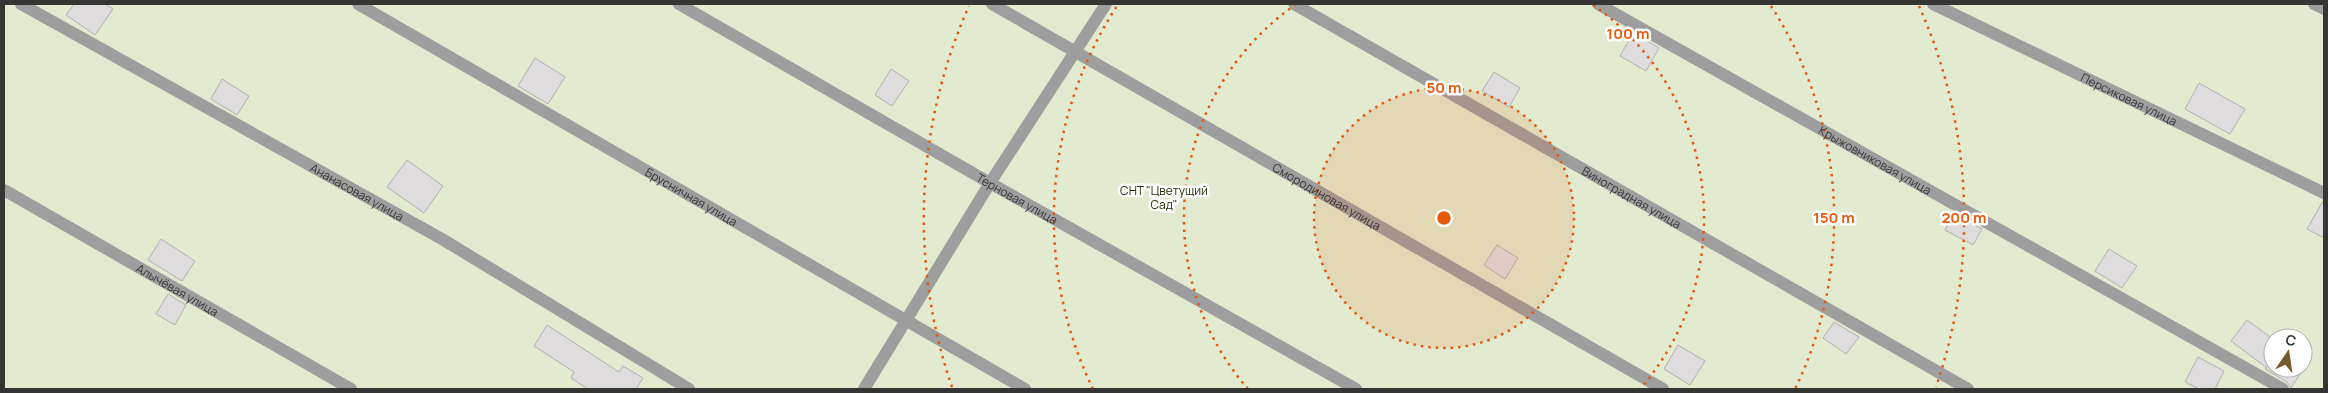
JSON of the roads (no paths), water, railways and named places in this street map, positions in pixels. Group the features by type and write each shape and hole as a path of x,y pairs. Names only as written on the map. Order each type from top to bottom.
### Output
{"street":[{"name":"Ананасовая улица","path":"21,4 442,239 689,389"},
{"name":"Брусничная улица","path":"358,4 1024,389"},
{"name":"Терновая улица","path":"679,4 990,184 1356,389"},
{"name":"Смородиновая улица","path":"992,4 1663,389"},
{"path":"864,389 990,184 1106,4"},
{"name":"Виноградная улица","path":"1294,4 1968,389"},
{"name":"Крыжовниковая улица","path":"1598,4 2283,389"},
{"name":"Персиковая улица","path":"1933,4 2324,193"},
{"path":"2314,4 2324,9"},
{"name":"Алычёвая улица","path":"4,190 351,389"}],"park label":[{"name":"СНТ \"Цветущий Сад\"","path":"1164,197"}]}
